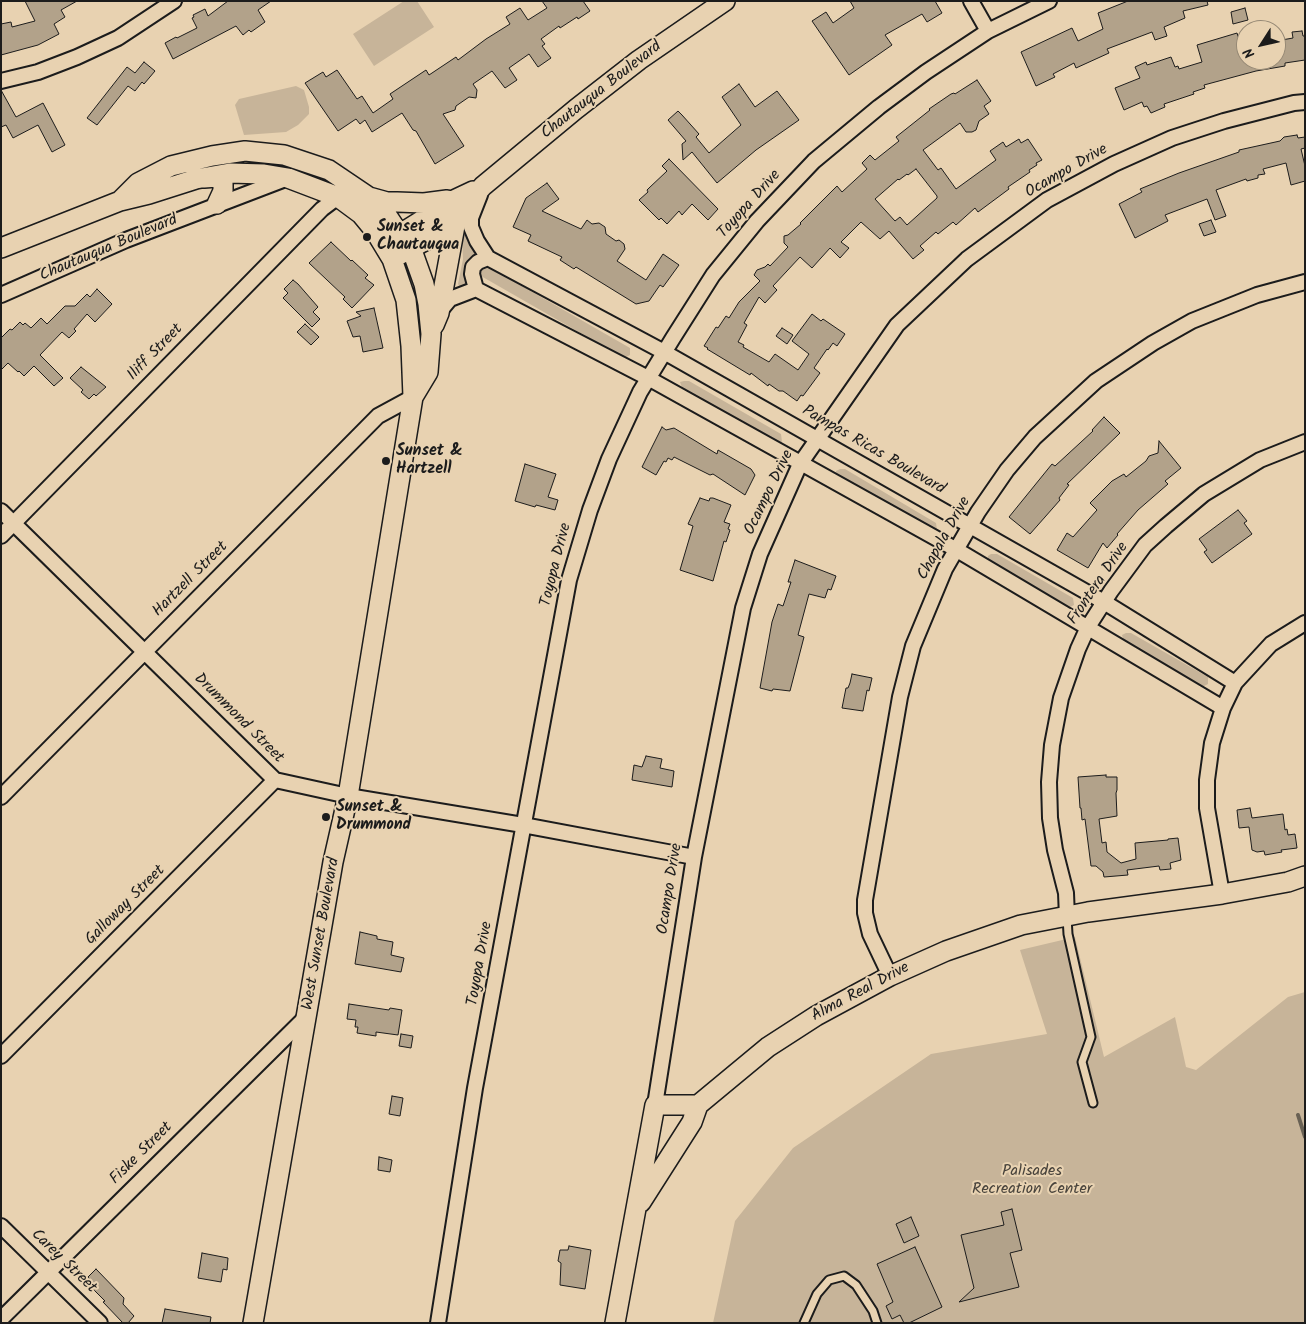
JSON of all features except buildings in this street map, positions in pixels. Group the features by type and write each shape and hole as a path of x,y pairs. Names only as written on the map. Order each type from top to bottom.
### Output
{"main road":[{"name":"Chautauqua Boulevard","path":"388,252 405,241 428,239 456,207 576,109 639,60 725,1"},
{"name":"West Sunset Boulevard","path":"120,201 138,183 171,166 212,156 245,151 284,155 329,170 369,197 388,217 414,256 424,284 431,334 428,372 413,397"},
{"name":"West Sunset Boulevard","path":"1,248 120,201 196,179 230,173 264,174 288,178 338,197 360,214 388,252 406,300 411,346 413,397 348,796 334,862 253,1323"},
{"path":"196,179 217,178 223,183 217,204"},
{"path":"369,197 387,202 424,203 456,207 439,313 431,334"},
{"name":"Alma Real Drive","path":"698,1105 768,1047 816,1016 890,976 946,951 1021,925 1088,912 1222,894 1288,882 1305,876"},
{"path":"615,1323 655,1105 698,1105 692,1122 636,1212"}],"street":[{"path":"1,81 38,72 77,57 118,38 174,1"},
{"path":"971,1 988,31"},
{"name":"Toyopa Drive","path":"438,1323 475,1088 568,580 590,510 609,459 648,378 664,352 713,275 756,221 814,162 879,107 926,72 988,31 1050,1"},
{"name":"Ocampo Drive","path":"655,1105 694,857 743,608 760,554 800,464 897,325 967,259 1047,200 1114,164 1172,138 1224,121 1294,103 1305,102"},
{"name":"Chautauqua Boulevard","path":"1,295 126,240 288,178"},
{"path":"484,186 471,218 471,227 488,258 478,262 473,267 472,274 476,288 648,378 956,550 1223,708"},
{"name":"Iliff Street","path":"1,536 322,209 338,197"},
{"name":"Pampas Ricas Boulevard","path":"488,258 664,352 1104,602 1235,683"},
{"name":"Chapala Drive","path":"890,976 870,934 865,913 865,900 900,697 913,646 945,569 970,526 1008,470 1035,438 1096,381 1153,343 1192,322 1257,295 1305,282"},
{"path":"439,313 450,299 476,288"},
{"name":"Hartzell Street","path":"1,797 378,416 413,397"},
{"name":"Frontera Drive","path":"1066,917 1066,893 1055,850 1050,818 1049,782 1052,745 1061,698 1078,648 1088,627 1145,545 1204,494 1260,460 1305,442"},
{"name":"Drummond Street","path":"1,511 275,780 348,796 523,825 694,857"},
{"path":"1222,894 1207,808 1207,780 1212,743 1223,708 1235,683 1271,644 1305,623"},
{"name":"Galloway Street","path":"1,1056 275,780"},
{"name":"Fiske Street","path":"1,1319 308,1016"},
{"name":"Carey Street","path":"1,1226 100,1323"}],"lane":[{"path":"1066,917 1068,934 1091,1037 1082,1062 1093,1103"},
{"path":"804,1323 817,1294 829,1280 844,1276 856,1285 873,1311 877,1323"}],"green space":[{"path":"404,1 417,1 434,27 374,66 353,34"},
{"path":"296,86 304,90 309,107 309,114 298,125 286,132 244,135 235,105 239,99"},
{"path":"466,234 479,253 469,263 466,270 465,277 469,287 462,290 458,284 463,259 462,236"},
{"path":"487,266 630,348 630,355 624,358 481,276 478,268"},
{"path":"689,381 781,434 782,442 779,444 683,390 680,382"},
{"path":"845,469 936,523 937,530 934,533 836,476 836,471"},
{"path":"997,554 1073,598 1074,605 1068,608 988,560 988,556"},
{"path":"1131,633 1208,677 1208,684 1202,687 1124,642 1122,635"},
{"name":"Palisades Recreation Center","path":"1075,937 1104,1057 1175,1017 1186,1067 1196,1070 1288,997 1305,992 1305,1323 713,1323 735,1221 793,1148 931,1054 1047,1034 1020,950"}],"waterway":[{"path":"1298,1115 1305,1137"}],"place":[{"name":"Sunset & Chautauqua","path":"367,237"},
{"name":"Sunset & Hartzell","path":"386,461"},
{"name":"Sunset & Drummond","path":"326,817"}]}
